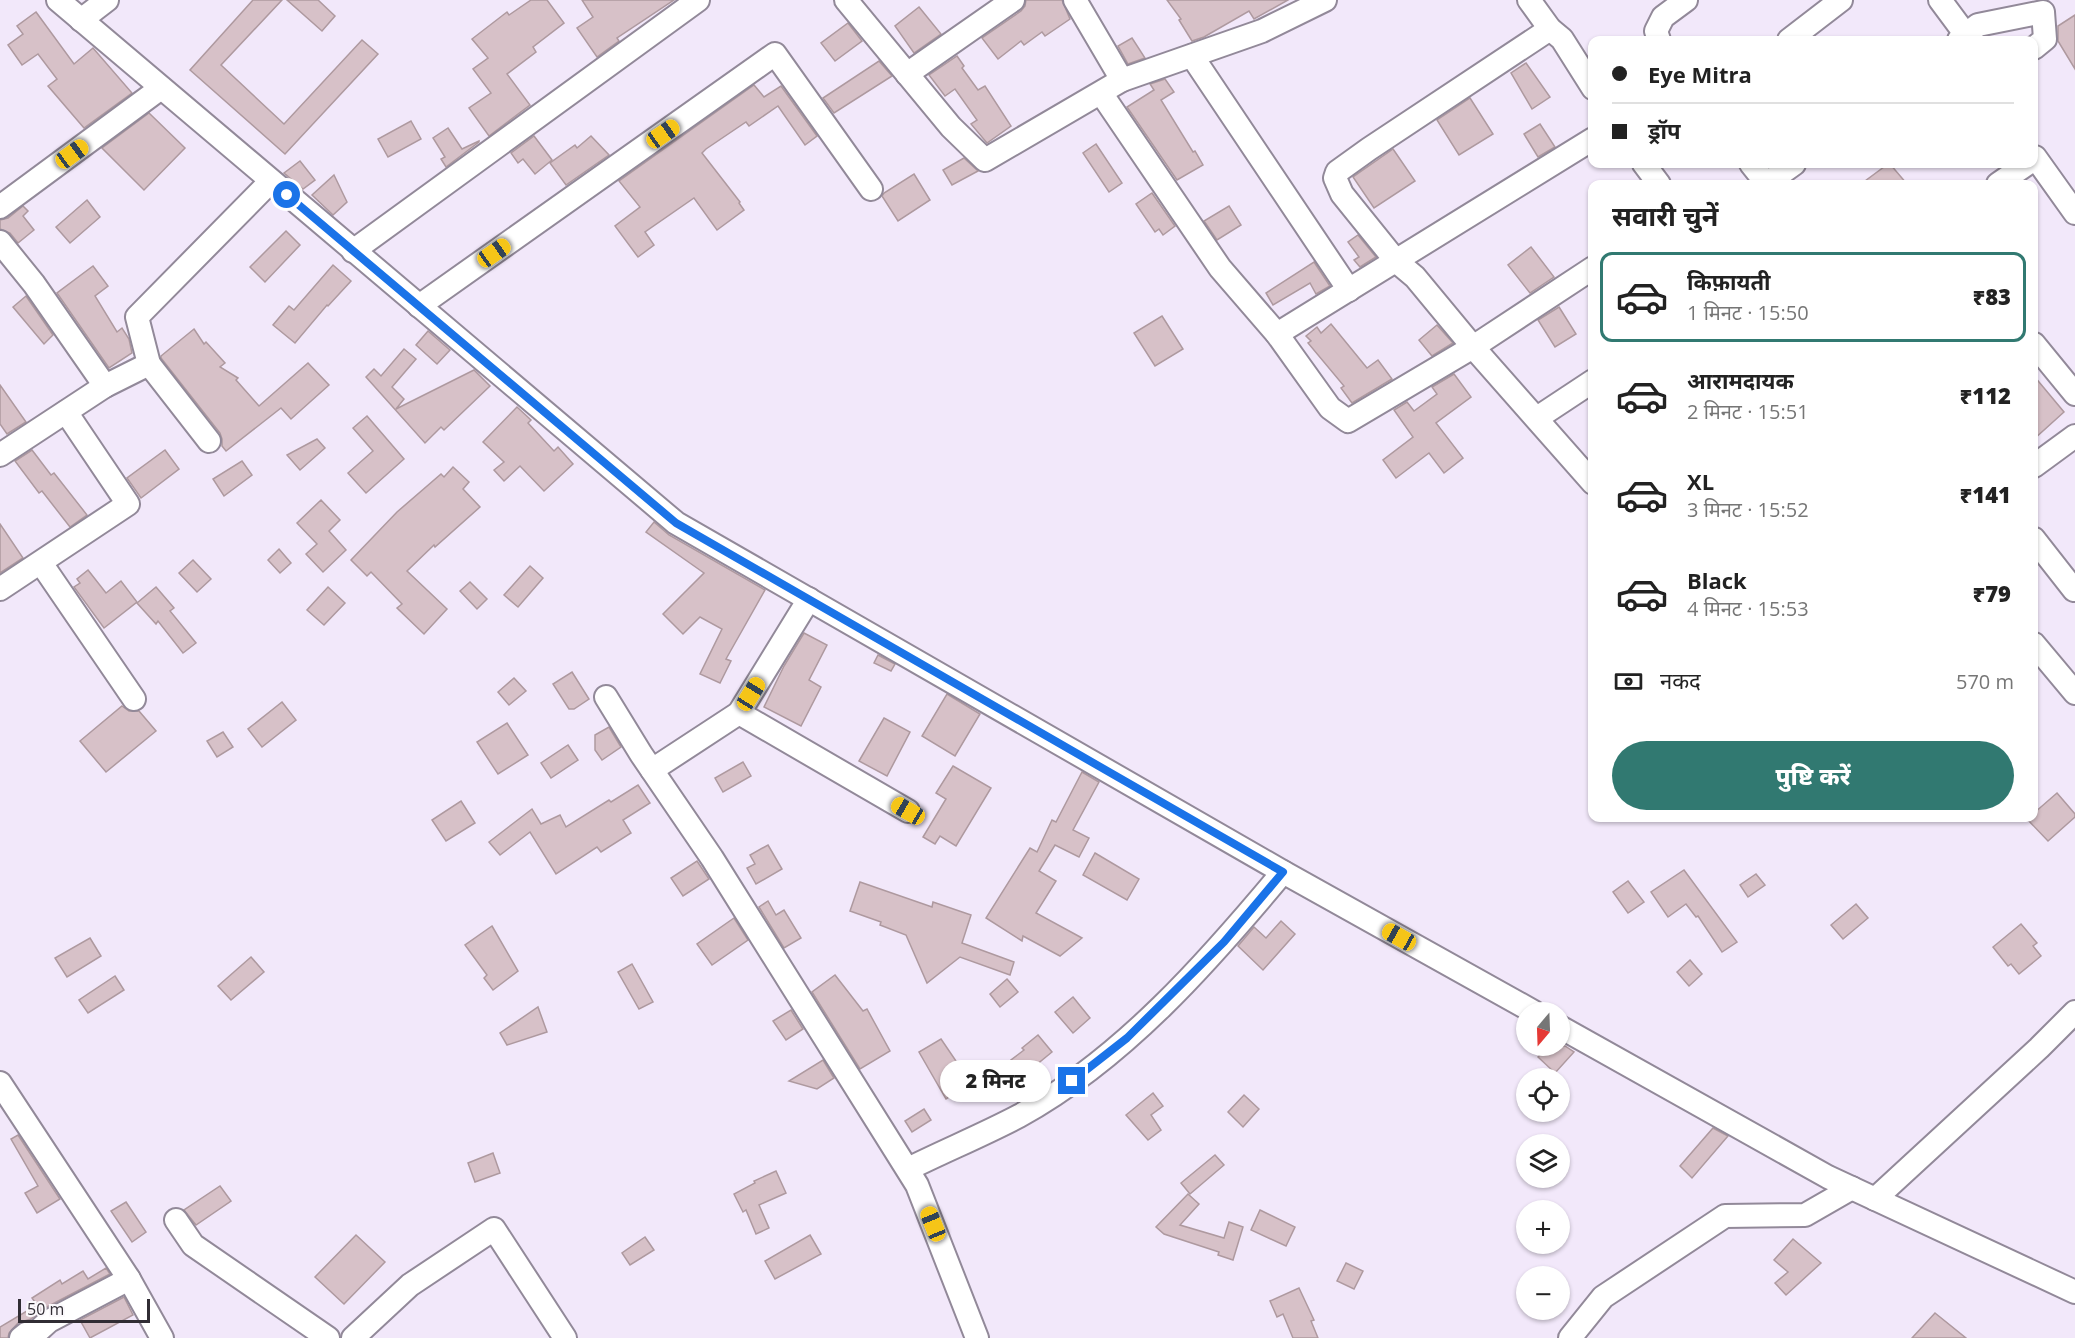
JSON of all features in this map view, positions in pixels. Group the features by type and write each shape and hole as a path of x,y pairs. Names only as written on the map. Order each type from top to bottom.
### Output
{"street":[{"path":"58,0 676,523 1283,872 1516,1002"},
{"path":"81,20 107,0"},
{"path":"353,251 698,0"},
{"path":"846,0 951,127 985,160 1122,80 1262,31 1325,0"},
{"path":"907,74 1014,0"},
{"path":"1075,0 1122,80"},
{"path":"1529,0 1550,29 1562,39 1588,80"},
{"path":"1658,36 1656,31 1663,17 1686,0"},
{"path":"1794,36 1841,0"},
{"path":"1940,0 1962,36"},
{"path":"1965,36 1978,25 2046,4 2045,39 2038,45"},
{"path":"1550,29 1337,172 1335,178 1342,194 1396,261 1415,277 1473,347 1588,477"},
{"path":"419,306 775,54 871,189"},
{"path":"1192,56 1349,290"},
{"path":"0,207 161,88"},
{"path":"1101,93 1220,268 1276,334 1330,408 1348,421 1473,347 1588,271"},
{"path":"1276,334 1588,142"},
{"path":"2038,162 2075,213"},
{"path":"1772,180 1788,168"},
{"path":"2004,180 2021,168"},
{"path":"209,441 149,364 137,317 271,180"},
{"path":"0,242 34,284 105,386"},
{"path":"2038,349 2075,394"},
{"path":"0,455 105,386 149,364"},
{"path":"1537,418 1588,384"},
{"path":"0,589 128,504 66,412"},
{"path":"2038,463 2075,436"},
{"path":"2038,544 2075,589"},
{"path":"41,563 134,699"},
{"path":"652,770 739,713 809,599"},
{"path":"2038,649 2075,693"},
{"path":"606,697 712,858 908,1169 917,1185 977,1338"},
{"path":"739,713 908,811"},
{"path":"908,1169 1020,1115 1072,1081 1127,1038 1224,942 1283,872"},
{"path":"1875,1199 2075,1012"},
{"path":"1570,1033 1828,1177 2075,1293"},
{"path":"0,1083 129,1279 162,1338"},
{"path":"1570,1338 1603,1297 1725,1216 1805,1215 1852,1188"},
{"path":"177,1220 193,1245 328,1338"},
{"path":"353,1338 410,1285 494,1229 565,1338"},
{"path":"21,1338 38,1331 49,1321 129,1279"}],"building":[{"path":"253,0 282,0 221,65 284,124 362,40 378,54 285,154 190,70"},
{"path":"287,0 318,0 335,16 322,31"},
{"path":"531,0 547,0 564,23 533,47 536,52 507,74 530,105 489,136 469,108 491,93 473,69 488,58 472,39 507,12 509,15"},
{"path":"582,0 674,0 617,38 619,41 597,57 577,28 593,17"},
{"path":"1026,0 1062,0 1070,19 1045,36 1042,32 1024,45 1021,41 998,59 982,38 1021,11"},
{"path":"1167,0 1288,0 1254,19 1249,11 1204,37 1192,41 1179,20 1181,19"},
{"path":"919,7 941,34 914,53 895,26"},
{"path":"36,12 74,64 93,48 132,93 84,128 48,86 57,79 38,54 22,65 8,45 23,34 17,26"},
{"path":"2075,15 2075,69 2058,41 2058,26"},
{"path":"848,23 862,41 835,61 821,43"},
{"path":"1132,38 1145,58 1128,64 1118,46"},
{"path":"957,56 964,66 962,68 978,90 985,86 1011,126 987,143 971,124 977,120 955,89 945,96 929,75"},
{"path":"879,61 892,76 834,113 823,98"},
{"path":"1526,63 1550,97 1532,109 1511,73"},
{"path":"1165,79 1174,92 1161,100 1203,165 1177,180 1127,107 1154,90 1150,84"},
{"path":"754,85 764,97 781,86 817,136 805,145 778,106 749,126 746,122 706,149 702,153 744,210 717,230 694,198 645,232 654,245 638,257 615,226 640,207 619,181"},
{"path":"1470,98 1493,134 1459,155 1437,120"},
{"path":"149,113 185,148 144,190 102,148"},
{"path":"411,121 421,139 388,157 378,139"},
{"path":"1540,124 1555,147 1538,157 1524,134"},
{"path":"448,128 462,149 479,142 446,167 441,159 445,157 433,138"},
{"path":"534,136 552,160 535,174 523,159 518,163 511,153"},
{"path":"591,136 609,155 566,185 550,163 575,145 577,148"},
{"path":"1096,144 1122,183 1109,192 1083,153"},
{"path":"1393,149 1415,181 1374,208 1353,177"},
{"path":"964,158 978,171 952,185 943,170"},
{"path":"300,161 315,180 303,189 284,173"},
{"path":"1883,168 1893,168 1904,180 1866,180"},
{"path":"914,174 930,200 898,221 882,196"},
{"path":"334,175 347,202 333,215 312,195"},
{"path":"1152,193 1175,226 1163,235 1159,229 1155,232 1136,204"},
{"path":"87,200 100,217 70,243 56,227"},
{"path":"23,206 28,211 23,216 34,230 18,243 10,233 0,229 0,220 8,218"},
{"path":"1229,206 1241,225 1217,240 1204,221"},
{"path":"286,231 300,245 265,282 250,267"},
{"path":"1358,235 1376,257 1360,267 1354,260 1359,257 1348,242"},
{"path":"1531,247 1554,277 1530,293 1508,265"},
{"path":"1314,262 1330,286 1316,294 1310,283 1273,305 1266,293"},
{"path":"333,265 351,281 295,343 273,325 289,306 294,310"},
{"path":"93,266 108,286 95,296 117,332 122,328 129,339 132,353 109,368 57,293"},
{"path":"26,296 53,335 44,344 13,307"},
{"path":"1559,307 1576,334 1555,347 1538,320"},
{"path":"1162,316 1183,349 1155,366 1134,333"},
{"path":"1331,324 1367,368 1378,360 1392,379 1352,403 1341,388 1344,386 1308,343 1311,341 1306,336 1317,327 1321,333"},
{"path":"1437,325 1453,343 1432,356 1419,340"},
{"path":"194,329 204,344 206,342 225,363 220,367 238,378 236,380 259,406 308,363 329,385 291,419 281,408 226,451 222,446 220,433 161,358"},
{"path":"428,331 450,350 437,364 416,345"},
{"path":"404,349 416,359 392,387 404,399 396,409 474,370 490,386 444,430 441,427 425,443 366,377 374,369 381,376"},
{"path":"1454,374 1471,397 1436,423 1463,458 1444,473 1429,453 1396,478 1383,460 1413,437 1394,410 1407,402 1414,411 1437,394 1432,387"},
{"path":"2038,381 2064,412 2038,435"},
{"path":"0,385 26,422 7,434 0,424"},
{"path":"517,407 531,420 528,423 554,451 558,447 573,464 544,491 520,466 504,481 494,470 504,462 483,442"},
{"path":"367,416 404,459 366,493 348,473 373,451 353,428"},
{"path":"317,439 325,448 300,470 287,455"},
{"path":"32,450 51,475 54,473 87,515 70,527 42,491 39,493 15,461"},
{"path":"165,450 179,469 141,498 127,478"},
{"path":"242,461 252,475 224,496 213,479"},
{"path":"453,467 469,482 463,489 480,507 407,571 447,609 424,634 397,608 402,604 371,572 367,576 351,560 397,512 441,474 444,477"},
{"path":"321,500 340,520 329,531 346,550 323,572 306,554 317,544 297,523"},
{"path":"654,522 669,535 765,590 726,659 731,661 720,683 700,674 722,629 700,617 683,634 663,614 704,573 646,532"},
{"path":"0,524 23,558 0,573"},
{"path":"279,549 291,563 280,573 268,560"},
{"path":"193,560 211,579 197,592 179,573"},
{"path":"530,566 543,578 518,607 504,595"},
{"path":"88,570 106,593 121,581 137,602 104,628 74,587 80,583 77,579"},
{"path":"470,582 487,599 477,609 460,591"},
{"path":"156,587 174,608 170,611 196,643 183,653 158,621 156,624 137,603"},
{"path":"328,587 345,603 324,625 307,610"},
{"path":"804,633 827,645 809,680 821,687 801,726 764,707 784,666"},
{"path":"878,655 895,664 891,671 874,663"},
{"path":"572,672 589,699 574,709 569,709 553,684"},
{"path":"514,678 526,691 509,705 498,692"},
{"path":"947,694 980,714 955,756 922,736"},
{"path":"282,702 296,720 262,747 248,729"},
{"path":"122,706 129,711 139,711 156,731 106,772 80,741"},
{"path":"884,718 910,732 887,776 859,761"},
{"path":"507,723 528,755 498,774 477,742"},
{"path":"609,727 621,747 602,760 595,750 595,735"},
{"path":"223,732 233,747 217,757 207,741"},
{"path":"568,745 578,760 551,778 541,763"},
{"path":"743,762 751,776 723,792 715,778"},
{"path":"953,766 991,788 956,846 940,836 935,844 923,837 946,799 936,793"},
{"path":"1082,772 1099,782 1073,830 1089,838 1079,857 1055,845 1039,871 1056,881 1036,913 1082,938 1060,956 1023,936 1022,941 986,918 1030,848 1037,852 1052,820 1056,822"},
{"path":"638,785 650,803 623,820 631,833 601,852 597,847 556,874 530,832 500,855 489,842 532,809 541,824 560,815 566,827"},
{"path":"2057,793 2075,817 2048,841 2030,822 2038,822 2038,810"},
{"path":"461,801 475,823 446,841 432,820"},
{"path":"768,845 782,869 756,884 747,868 755,864 750,855"},
{"path":"1095,853 1139,879 1127,900 1083,875"},
{"path":"697,861 709,879 683,896 671,878"},
{"path":"1684,870 1737,942 1722,952 1698,916 1696,917 1686,904 1668,917 1651,892"},
{"path":"1756,874 1765,885 1748,897 1740,885"},
{"path":"1628,881 1644,902 1628,913 1613,892"},
{"path":"860,882 932,907 933,902 971,915 962,943 1014,962 1010,975 960,957 927,983 906,935 880,925 881,922 850,911"},
{"path":"768,901 776,915 784,910 801,938 784,948 759,907"},
{"path":"1856,904 1868,918 1843,939 1831,925"},
{"path":"734,918 748,940 712,965 697,944"},
{"path":"1281,921 1295,934 1263,970 1238,946 1254,927 1266,938"},
{"path":"2021,924 2037,943 2033,946 2041,956 2019,974 2011,964 2008,966 1993,947"},
{"path":"492,926 518,971 493,990 484,978 487,975 465,945"},
{"path":"90,938 101,956 67,977 55,958"},
{"path":"251,957 264,972 231,1000 218,986"},
{"path":"1690,960 1702,974 1689,986 1677,972"},
{"path":"632,964 653,1002 639,1009 618,972"},
{"path":"835,975 863,1011 867,1009 890,1051 860,1069 812,992"},
{"path":"115,976 124,990 88,1013 79,1000"},
{"path":"1007,979 1018,992 1000,1007 990,994"},
{"path":"1073,997 1090,1018 1073,1033 1055,1012"},
{"path":"538,1007 547,1032 507,1045 500,1033"},
{"path":"791,1010 803,1029 786,1040 773,1021"},
{"path":"1038,1035 1052,1052 1035,1066 1047,1083 1033,1092 1011,1060"},
{"path":"941,1039 971,1083 946,1099 919,1052"},
{"path":"1570,1049 1574,1052 1560,1068 1550,1068 1538,1057 1570,1056"},
{"path":"823,1060 834,1078 817,1089 789,1081"},
{"path":"1153,1093 1163,1106 1151,1115 1161,1130 1148,1140 1126,1115"},
{"path":"1244,1095 1259,1109 1243,1127 1228,1112"},
{"path":"924,1109 931,1120 912,1132 905,1121"},
{"path":"1713,1128 1728,1136 1692,1178 1680,1166"},
{"path":"18,1135 60,1199 37,1213 25,1193 38,1186 11,1139"},
{"path":"493,1153 500,1173 475,1182 468,1163"},
{"path":"1215,1155 1224,1165 1190,1194 1181,1183"},
{"path":"776,1171 786,1193 759,1205 769,1228 756,1234 746,1210 743,1212 734,1194"},
{"path":"220,1186 231,1201 196,1225 184,1210"},
{"path":"1188,1194 1199,1204 1180,1225 1224,1238 1229,1222 1243,1227 1233,1260 1218,1255 1219,1252 1164,1234 1156,1227"},
{"path":"126,1202 146,1232 132,1242 111,1211"},
{"path":"1260,1210 1295,1227 1286,1246 1251,1230"},
{"path":"356,1235 385,1262 344,1304 315,1277"},
{"path":"810,1235 821,1254 775,1279 765,1261"},
{"path":"645,1237 654,1250 630,1265 622,1253"},
{"path":"1793,1239 1821,1263 1786,1295 1775,1283 1788,1272 1774,1260"},
{"path":"1346,1263 1363,1271 1354,1289 1337,1281"},
{"path":"106,1268 110,1274 43,1309 31,1319 18,1323 9,1333 8,1338 0,1338 0,1327 37,1305 32,1298 60,1280 62,1284 83,1271 88,1279"},
{"path":"1299,1288 1314,1320 1311,1321 1318,1338 1293,1338 1283,1314 1277,1317 1270,1301"},
{"path":"124,1297 133,1315 90,1338 80,1320"},
{"path":"1935,1313 1966,1338 1912,1338"}],"route":[{"path":"287,195 676,523 1283,872 1224,942 1127,1038 1072,1081"}]}
